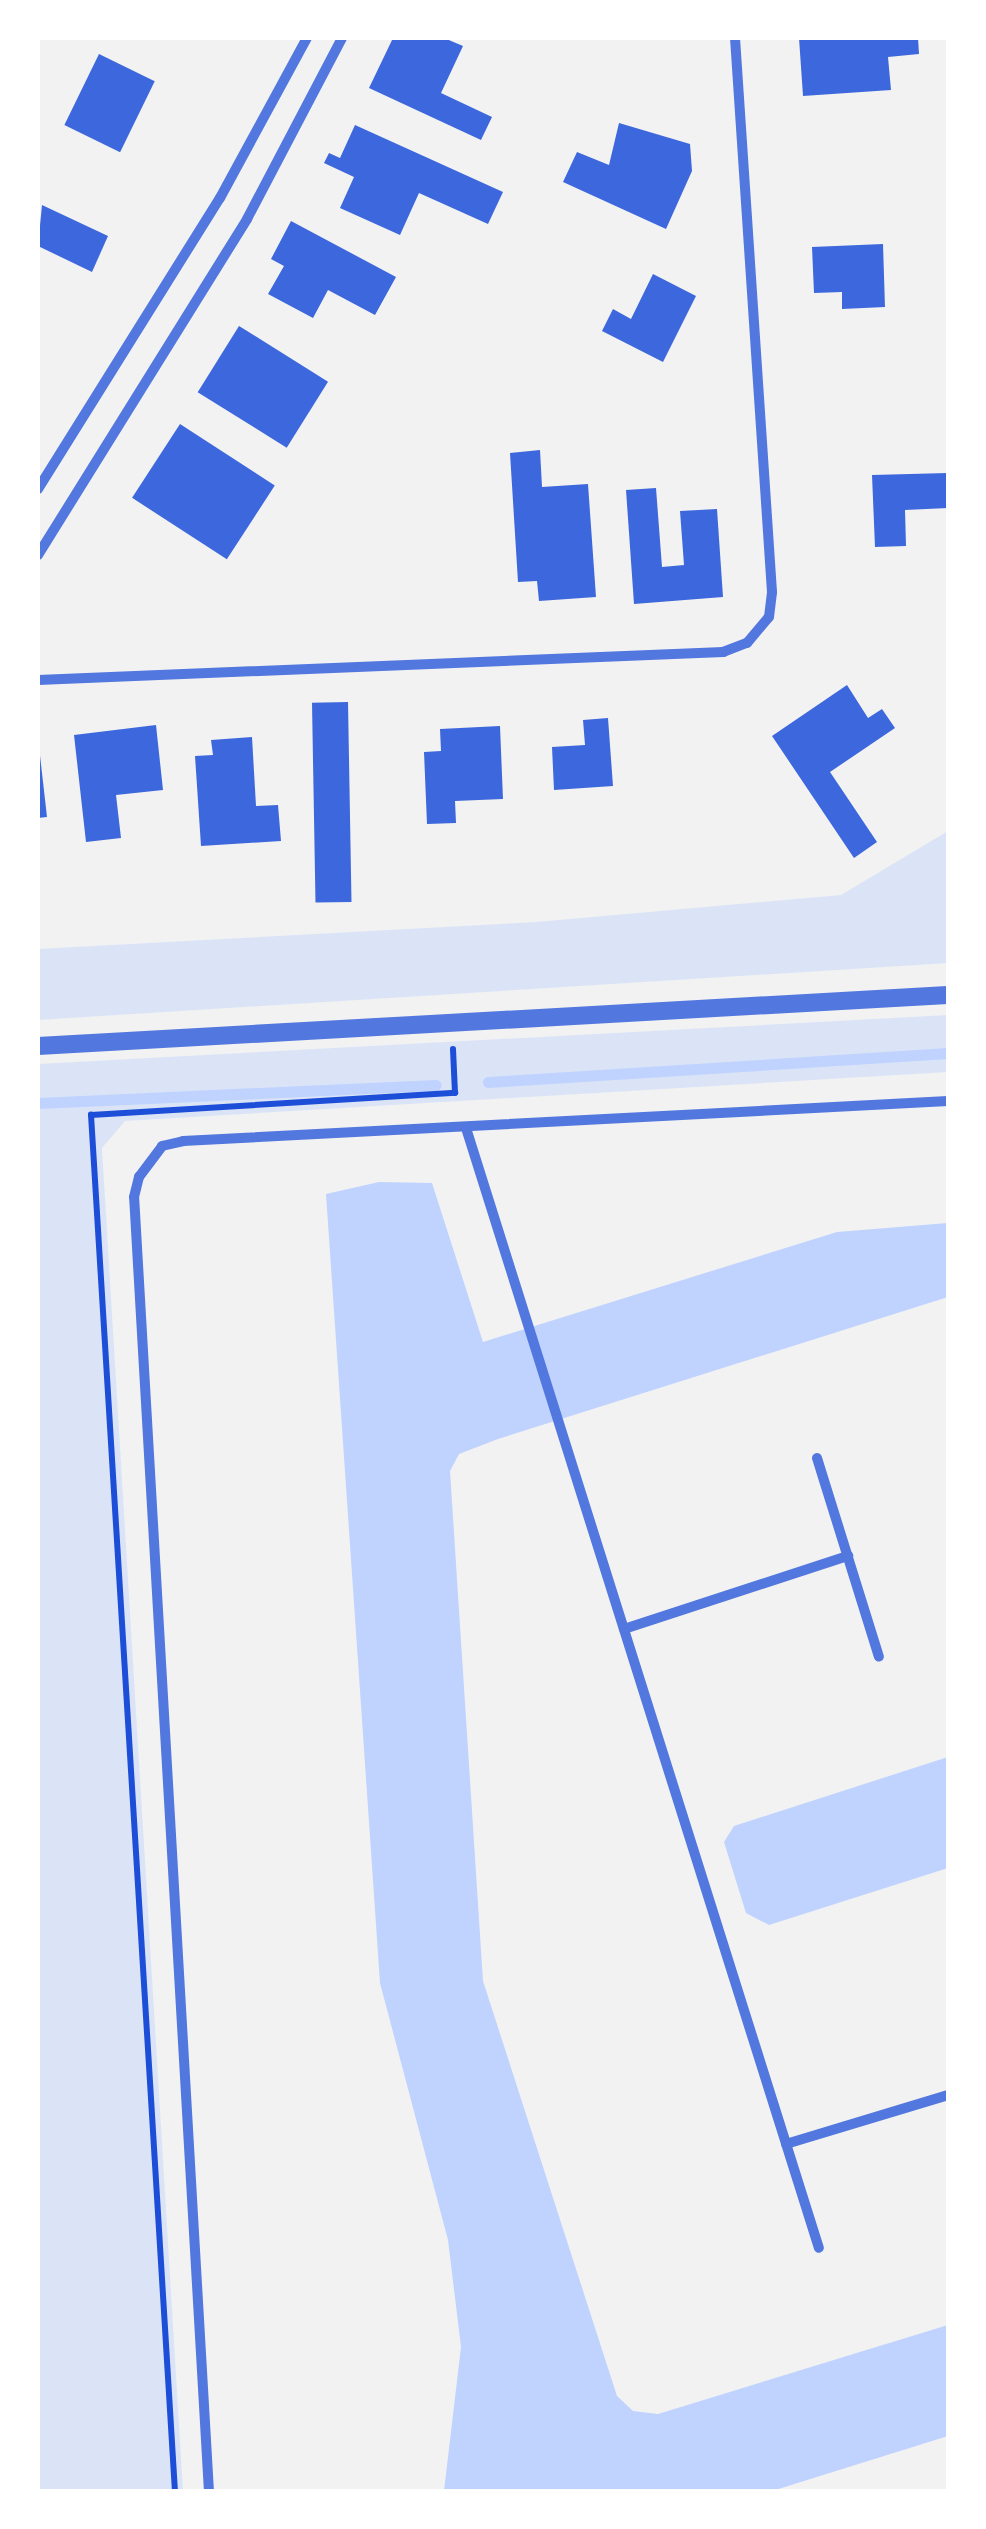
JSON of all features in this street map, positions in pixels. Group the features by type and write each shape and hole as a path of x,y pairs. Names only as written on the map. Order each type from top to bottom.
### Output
{"street":[{"path":"38,490 220,198 307,38"},
{"path":"38,555 218,267 342,38"},
{"path":"38,680 723,652 748,643 768,617 772,592 736,38"},
{"path":"38,1046 948,995"},
{"path":"209,2492 134,1197 147,1162 162,1146 182,1140 948,1100"},
{"path":"466,1128 819,2248"},
{"path":"817,1458 880,1657"},
{"path":"624,1630 848,1556"},
{"path":"786,2144 948,2095"}],"path":[{"path":"452,1023 456,1093"}],"shaded area":[{"path":"948,831 948,963 38,1020 38,949 536,922 841,895"},
{"path":"948,1015 948,1072 125,1121 102,1148 183,2491 38,2492 38,1064"}],"water":[{"path":"379,1182 432,1183 483,1342 837,1232 948,1223 948,1297 498,1439 459,1454 450,1471 483,1981 617,2396 633,2411 658,2414 948,2325 948,2436 772,2491 444,2491 461,2347 448,2240 380,1983 326,1194"},
{"path":"948,1757 948,1868 769,1925 746,1913 724,1842 734,1826"}],"building":[{"path":"393,38 444,38 463,46 441,93 492,117 481,140 369,88"},
{"path":"799,38 918,38 919,54 888,57 891,90 803,96"},
{"path":"99,54 155,81 120,152 64,125"},
{"path":"619,123 690,144 692,171 666,229 563,182 577,152 609,165"},
{"path":"355,125 503,192 488,224 419,193 400,235 340,208 354,177 324,163 329,153 340,158"},
{"path":"42,205 108,236 92,272 38,246"},
{"path":"291,221 396,277 375,315 328,290 313,318 268,294 284,266 271,259"},
{"path":"883,244 885,307 842,309 842,292 814,293 812,247"},
{"path":"653,274 696,296 663,362 602,331 613,309 631,319"},
{"path":"239,326 328,382 287,448 198,392"},
{"path":"180,424 275,486 227,559 132,498"},
{"path":"540,450 542,487 588,484 596,597 539,601 537,581 518,582 510,453"},
{"path":"948,473 948,508 905,510 906,546 875,547 872,475"},
{"path":"656,488 662,567 684,565 680,511 717,509 723,597 634,604 626,490"},
{"path":"847,685 868,718 882,709 895,728 830,772 877,842 854,858 772,736"},
{"path":"348,702 351,902 315,903 312,703"},
{"path":"608,718 613,786 554,790 552,747 585,745 583,720"},
{"path":"156,725 163,790 116,795 121,838 86,842 74,735"},
{"path":"500,726 503,799 455,801 456,823 427,824 424,752 441,751 440,729"},
{"path":"252,737 256,806 278,805 281,841 201,846 195,756 213,755 211,740"},
{"path":"38,738 47,817 38,818"}],"waterway":[{"path":"488,1082 948,1053"},
{"path":"38,1103 436,1085"}]}
